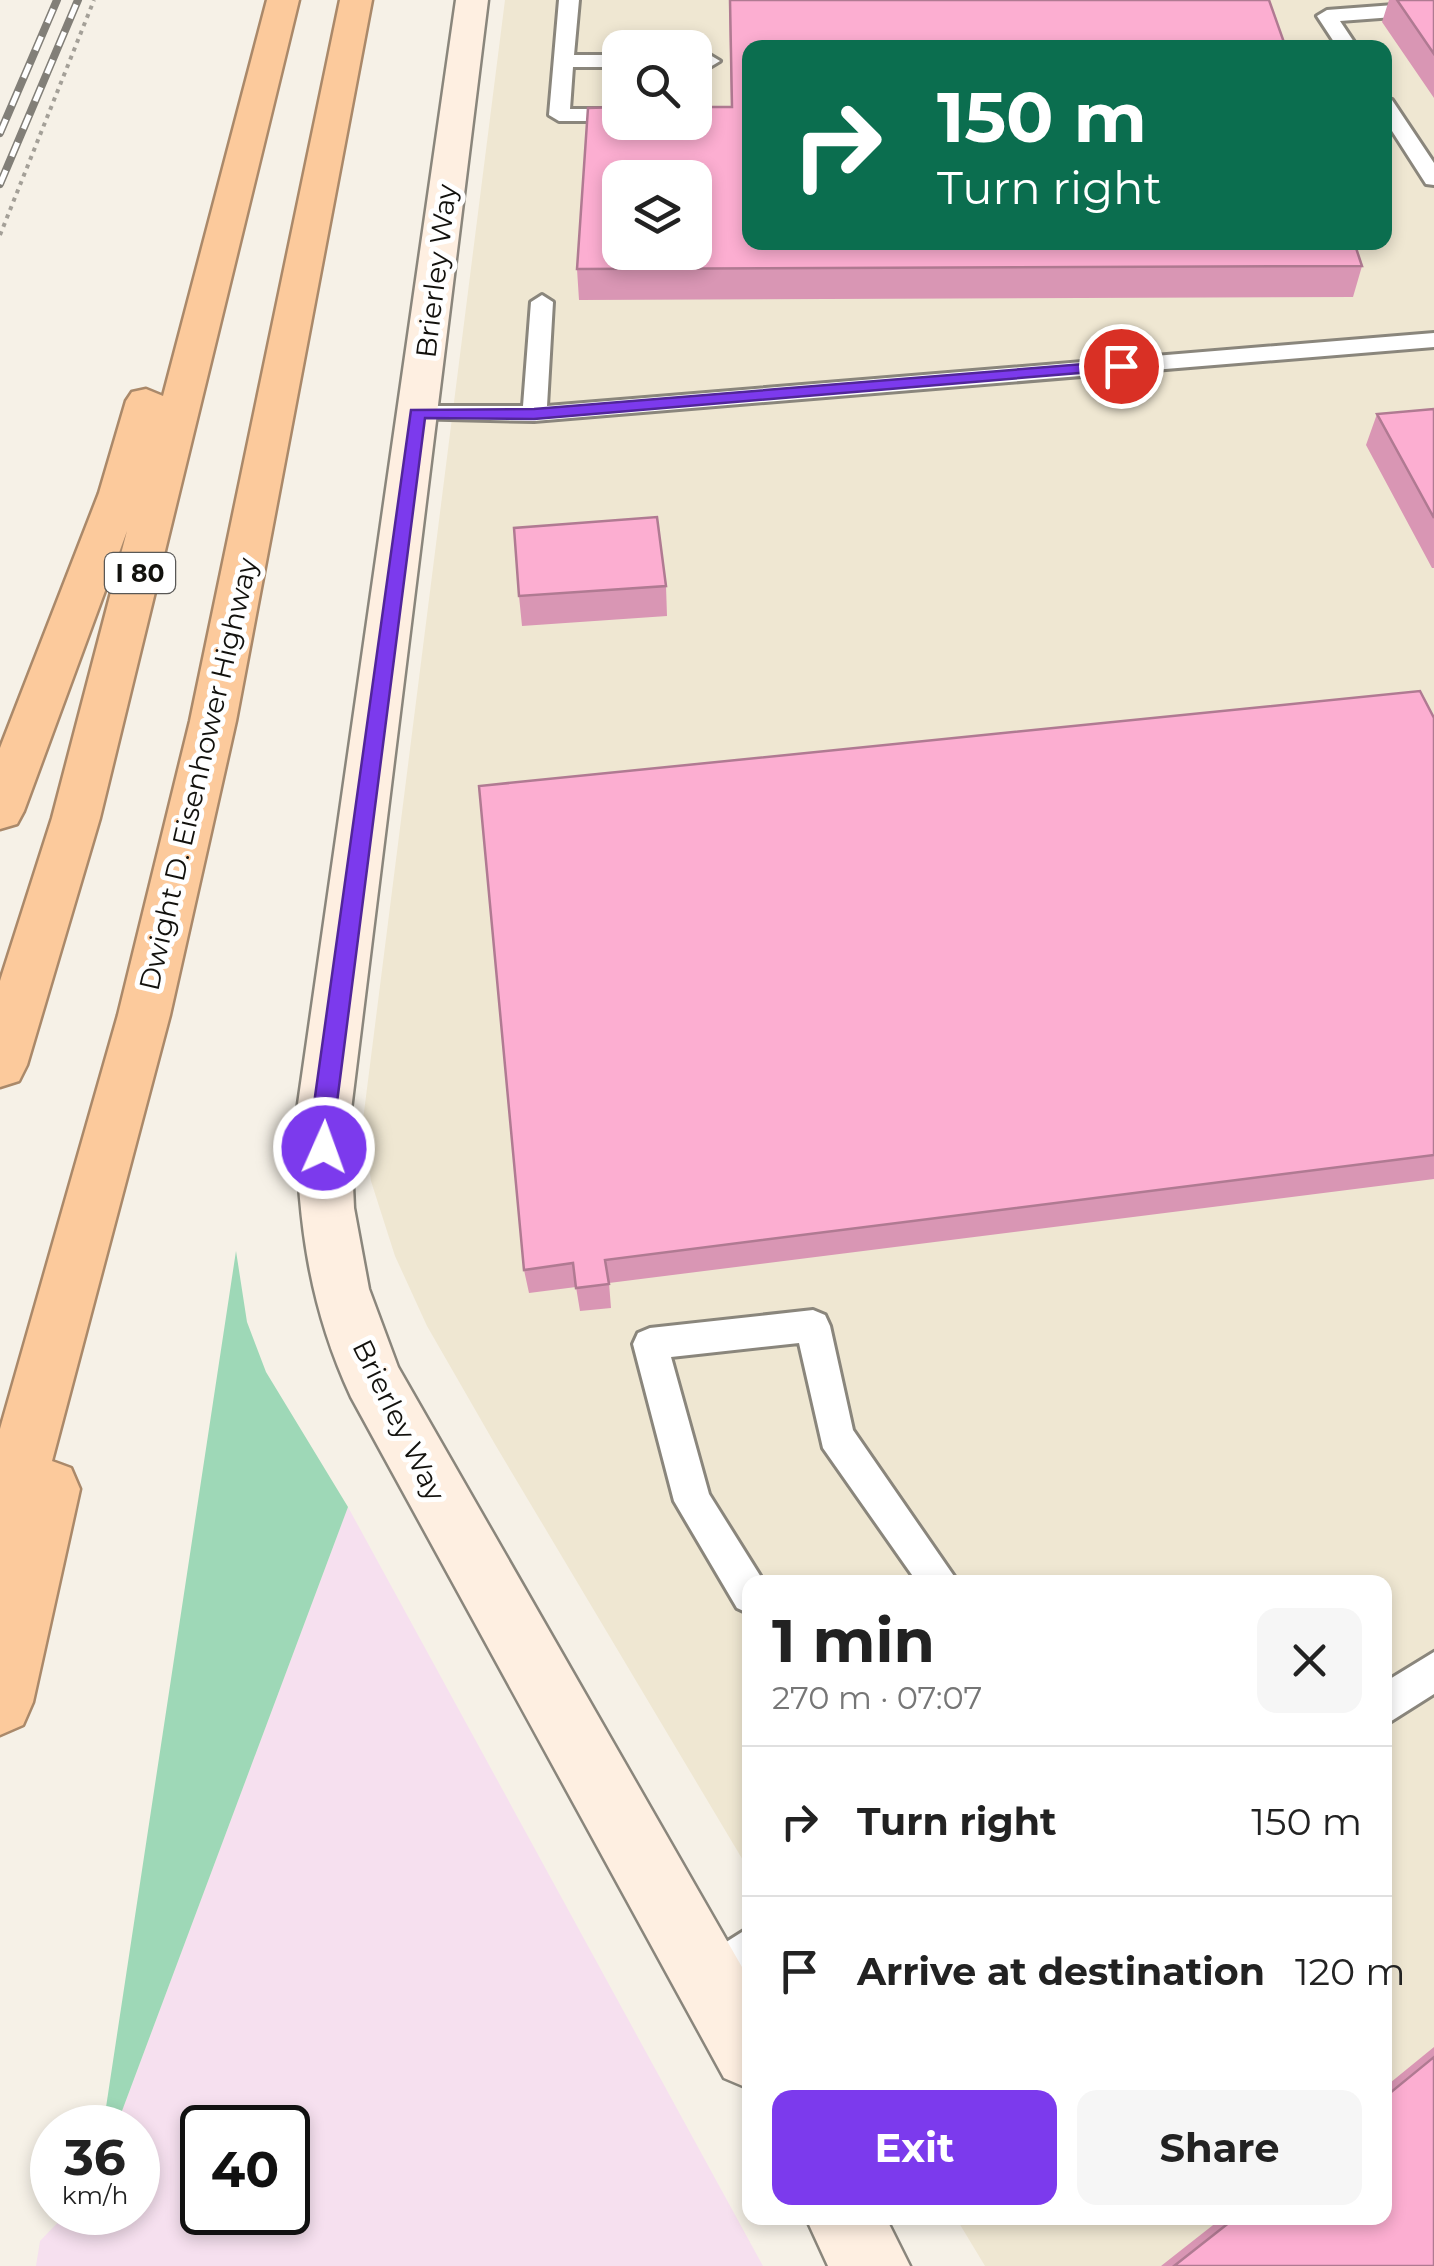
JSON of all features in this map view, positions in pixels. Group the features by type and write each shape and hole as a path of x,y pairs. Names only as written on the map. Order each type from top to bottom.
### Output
{"highway":[{"name":"I 80","path":"0,1065 81,798 284,0"},
{"name":"Dwight D. Eisenhower Highway","path":"0,1540 139,1033 213,720 356,0"},
{"path":"0,812 120,493 218,150 266,77"},
{"path":"0,1702 40,1520 207,867 213,720"}],"street":[{"name":"Brierley Way","path":"472,0 324,1118 326,1208 337,1272 372,1378 406,1444 729,1963 742,2018"},
{"path":"848,2225 871,2266"}],"lane":[{"path":"568,0 558,115 602,114"},
{"path":"1343,40 1327,16 1434,8"},
{"path":"563,62 602,62"},
{"path":"1392,115 1434,179"},
{"path":"534,414 542,302"},
{"path":"417,413 534,414 1434,340"},
{"path":"742,1582 692,1501 650,1344 812,1326 836,1436 934,1575"},
{"path":"1392,1700 1434,1671"}],"path":[{"path":"0,235 94,0"}],"shaded area":[{"path":"505,0 1434,0 1434,2266 985,2266 960,2225 1392,2225 1392,1575 742,1575 742,1859 496,1446 427,1326 395,1256 371,1181 363,1120"},
{"path":"348,1507 763,2266 36,2266 40,2241 46,2235 160,2235 160,2105 124,2105"}],"green space":[{"path":"236,1251 247,1322 266,1372 348,1507 124,2105 106,2105"}],"building":[{"path":"730,0 1269,0 1283,40 742,40 742,250 1357,250 1362,266 712,268 712,160 602,160 602,269 577,269 588,108 602,108 602,140 712,140 712,107 732,107"},
{"path":"1397,0 1434,0 1434,54"},
{"path":"1434,409 1434,518 1377,414"},
{"path":"657,517 666,586 519,596 514,528"},
{"path":"1420,691 1434,718 1434,1155 605,1260 609,1284 576,1288 573,1263 524,1270 479,786"},
{"path":"1434,2057 1434,2266 1174,2266 1226,2225 1392,2225 1392,2091"}],"railway":[{"path":"0,133 57,0"},
{"path":"0,184 78,0"}],"route":[{"path":"324,1148 324,1118 417,413 534,414 1121,366"}]}
